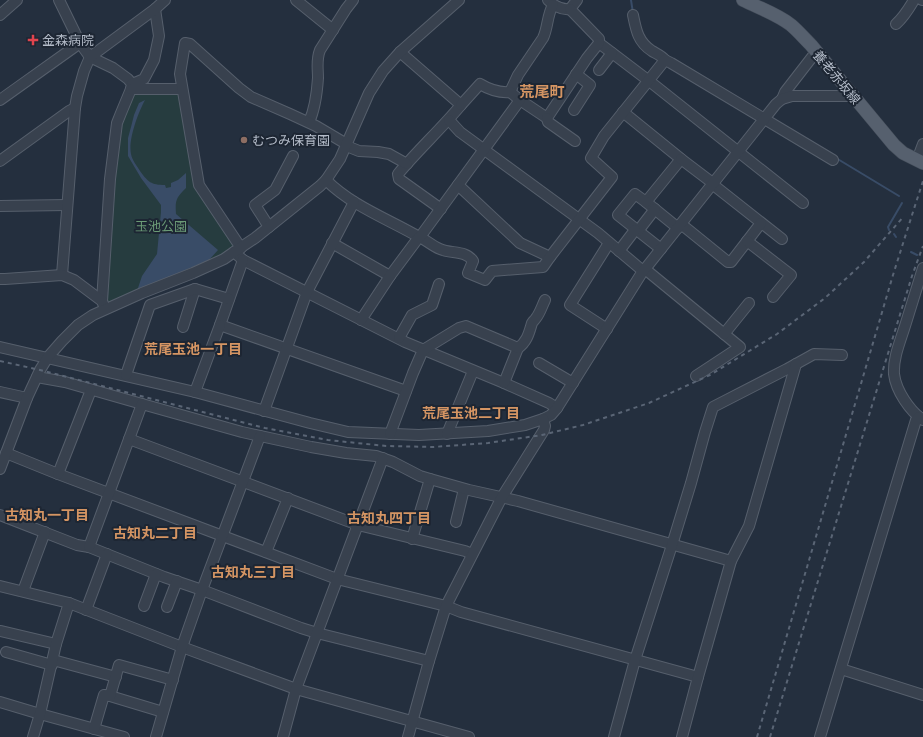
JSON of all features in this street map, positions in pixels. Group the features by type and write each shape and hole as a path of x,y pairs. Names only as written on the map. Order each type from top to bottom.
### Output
{"main road":[{"name":"養老赤坂線","path":"743,0 780,17 799,32 894,145 903,153 920,161"}],"street":[{"path":"1,0 8,8"},
{"path":"0,15 17,0"},
{"path":"59,0 80,43 90,57 113,68 128,79 132,86"},
{"path":"62,275 75,108 84,71 90,57 165,0"},
{"path":"296,0 333,30"},
{"path":"309,122 312,115 317,90 318,56 353,0"},
{"path":"0,469 36,377 48,357 62,341 78,325 93,315 104,305 142,293 193,273 238,250 320,186 340,160 369,93 383,71 400,52 459,0"},
{"path":"510,92 518,75 546,32 550,2 564,10 570,9 577,0"},
{"path":"896,24 906,14 914,0"},
{"path":"104,305 110,179 118,123 132,86 144,79 154,60 159,36 155,8"},
{"path":"570,9 598,39 599,43 803,203"},
{"path":"633,15 642,43 651,50 665,60 833,160"},
{"path":"0,100 80,43"},
{"path":"407,164 389,154 359,151 346,145 309,122 251,97 190,44 185,43 180,74 199,185 243,260 405,342 504,383 557,408"},
{"path":"546,118 586,58 599,43"},
{"path":"400,52 461,105"},
{"path":"782,99 785,92 816,52"},
{"path":"599,70 612,53"},
{"path":"326,180 354,202 441,250 459,252 471,257 473,261 468,273 485,280 492,271 543,267 612,177 591,158 604,136 665,60"},
{"path":"574,110 590,85 576,74"},
{"path":"441,209 399,179 398,174 449,120 480,84 486,88 501,92 510,92 546,118 548,122 574,141"},
{"path":"132,86 182,89"},
{"path":"0,347 126,375 348,432 420,435 447,434 488,431 525,425 543,419 557,408 644,270 776,104 782,99 792,96 853,97"},
{"path":"361,320 390,276 441,209 520,100"},
{"path":"0,161 75,108"},
{"path":"623,112 782,239"},
{"path":"449,120 460,132 598,233 740,347 696,376"},
{"path":"920,161 923,144"},
{"path":"269,227 255,205 275,190 293,156"},
{"path":"646,202 681,159"},
{"path":"458,185 520,243 550,257"},
{"path":"661,249 618,215 635,194 728,262 731,262 761,223"},
{"path":"264,411 307,292 354,202"},
{"path":"0,206 67,205"},
{"path":"619,251 655,210"},
{"path":"747,241 791,275 772,297"},
{"path":"332,243 390,276"},
{"path":"607,329 570,305 609,243"},
{"path":"195,392 243,260"},
{"path":"820,737 916,420 921,419 905,403 898,389 894,375 896,356 919,296 923,268"},
{"path":"0,278 5,279 62,275 74,280 104,305"},
{"path":"399,338 412,315 432,305 439,284"},
{"path":"126,375 150,306 195,289 229,299"},
{"path":"182,327 195,289"},
{"path":"504,383 518,348 527,338 533,322 541,310 544,300"},
{"path":"724,334 749,303"},
{"path":"220,324 406,391"},
{"path":"390,434 423,350 459,328 466,326 518,348"},
{"path":"614,737 635,660 713,407 814,354 842,355"},
{"path":"539,363 573,383"},
{"path":"682,737 731,561 749,526 796,364"},
{"path":"447,434 473,371"},
{"path":"36,377 65,382 242,432 311,447 376,456 430,479 464,489 496,497 502,497 731,561"},
{"path":"58,474 91,390"},
{"path":"0,392 27,398"},
{"path":"89,547 142,404"},
{"path":"408,737 446,606 502,497 542,435 545,426 543,419"},
{"path":"156,737 182,647 242,481 260,436"},
{"path":"129,439 358,525 472,554"},
{"path":"6,453 337,579 446,606 462,612 698,677"},
{"path":"283,737 296,689 382,458"},
{"path":"412,539 430,479"},
{"path":"456,522 464,489"},
{"path":"266,552 288,498"},
{"path":"0,515 77,545 89,547 156,574 317,633 429,661"},
{"path":"23,591 45,532"},
{"path":"86,610 107,554"},
{"path":"144,606 156,574"},
{"path":"167,607 177,581"},
{"path":"0,586 69,602 182,647 296,689 469,737"},
{"path":"33,737 40,714 56,644 69,602"},
{"path":"1,631 56,644"},
{"path":"6,652 116,677"},
{"path":"110,696 120,665 173,680"},
{"path":"841,668 923,695"},
{"path":"94,729 104,694 163,712"},
{"path":"0,702 124,737"}],"green space":[{"name":"玉池公園","path":"132,90 181,90 198,186 238,247 107,306 108,224 119,123"}],"water":[{"path":"145,100 139,112 132,134 130,148 132,158 148,180 156,184 165,185 166,188 171,187 171,183 178,180 186,173 186,188 177,200 176,214 218,250 209,260 137,291 142,276 157,254 161,212 161,205 141,178 128,156 128,138 134,115 139,103"}],"waterway":[{"path":"631,0 633,13"},
{"path":"836,158 899,196"},
{"path":"889,230 888,227 902,203"},
{"path":"911,252 917,255"}],"railway":[{"path":"757,737 893,275 923,181"},
{"path":"0,361 265,428 328,440 386,446 433,447 488,443 542,435 583,425 649,403 710,375 777,334 825,298 864,262 904,216"},
{"path":"770,737 912,276 923,246"}],"place":[{"name":"金森病院","path":"33,40"},
{"name":"むつみ保育園","path":"244,140"}],"district":[{"name":"荒尾町","path":"542,92"},
{"name":"荒尾玉池一丁目","path":"193,349"},
{"name":"荒尾玉池二丁目","path":"471,413"},
{"name":"古知丸一丁目","path":"47,515"},
{"name":"古知丸四丁目","path":"389,518"},
{"name":"古知丸二丁目","path":"155,533"},
{"name":"古知丸三丁目","path":"253,572"}]}
